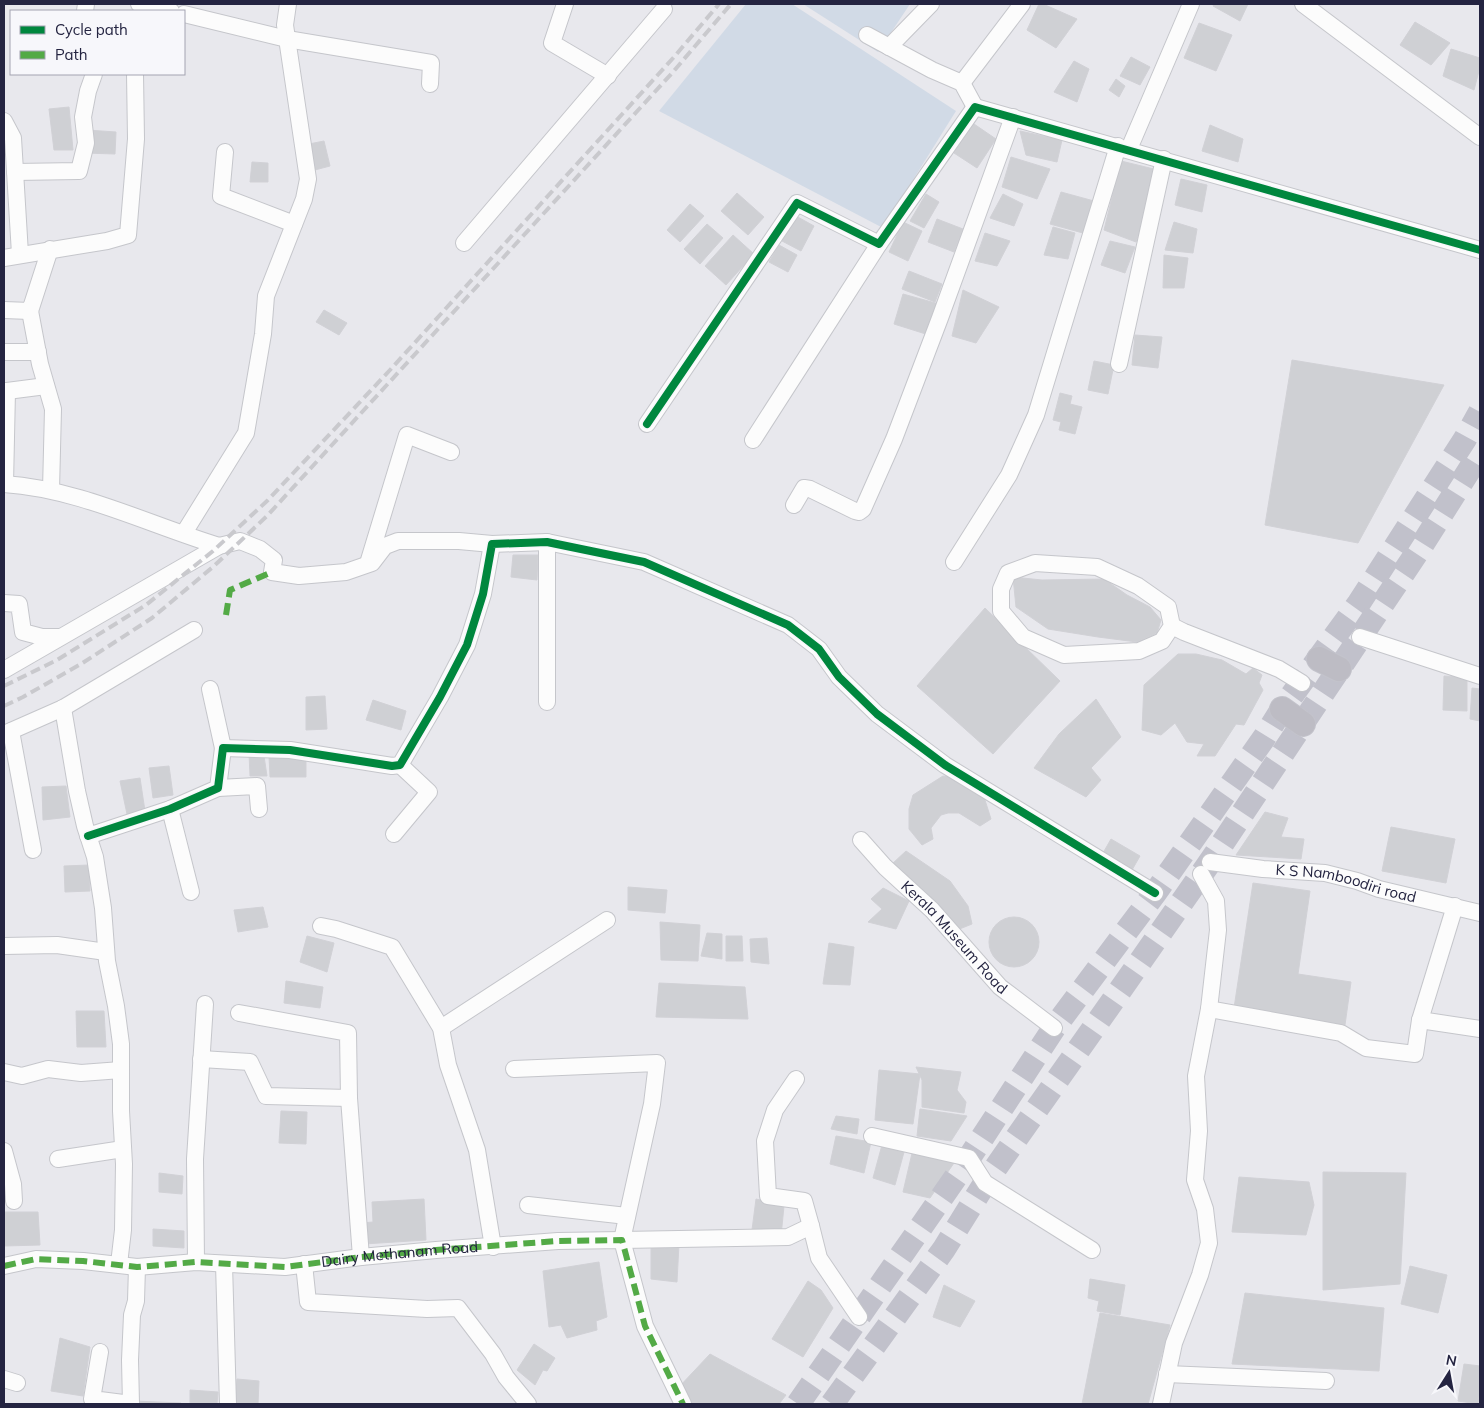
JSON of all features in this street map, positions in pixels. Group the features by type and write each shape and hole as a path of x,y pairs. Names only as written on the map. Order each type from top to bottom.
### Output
{"highway":[{"path":"1282,709 1303,724"}],"street":[{"path":"138,4 166,10"},
{"path":"184,533 246,433 263,334 266,296 304,199 308,179 286,39 285,25 288,4"},
{"path":"565,4 552,42 608,76"},
{"path":"889,47 931,4"},
{"path":"962,83 1022,4"},
{"path":"954,562 1009,475 1036,414 1124,148 1191,4"},
{"path":"1303,4 1480,137"},
{"path":"464,243 664,10"},
{"path":"185,14 286,39 431,62 430,84"},
{"path":"867,34 932,70 962,83 976,107 1480,250"},
{"path":"15,172 79,171 86,143 82,117 94,75"},
{"path":"4,258 128,235 136,139 135,75"},
{"path":"753,440 878,244 976,107"},
{"path":"794,505 804,488 816,491 856,511 859,512 863,509 894,439 940,318 1012,117"},
{"path":"4,121 13,138 20,254"},
{"path":"225,152 221,196 294,224"},
{"path":"1119,364 1164,159"},
{"path":"647,424 797,203 878,244"},
{"path":"50,249 30,311 46,386 54,409 51,490"},
{"path":"4,310 30,311"},
{"path":"4,352 38,352"},
{"path":"46,386 6,391 4,484 51,490 72,495 219,546"},
{"path":"368,565 407,435 451,452"},
{"path":"4,670 219,546 240,541 260,549 274,560 272,572 299,576 346,572 368,565 372,563 385,546 398,541 459,541 492,544 547,542 644,562 788,625 819,649 839,677 877,714 945,764 1155,893"},
{"path":"547,542 548,702"},
{"path":"400,765 440,697 467,645 483,594 492,544"},
{"path":"1035,563 1097,567 1138,586 1168,607 1172,626 1162,641 1139,651 1064,654 1023,636 1001,611 1001,589 1008,573 1035,563"},
{"path":"4,603 19,604 23,632 42,637 60,637"},
{"path":"1172,626 1279,669 1302,683"},
{"path":"33,850 8,733 63,708 194,630"},
{"path":"1360,637 1480,676"},
{"path":"210,689 223,748 218,788"},
{"path":"63,708 77,791 95,857 106,952 116,1006 120,1044 123,1230 119,1264"},
{"path":"223,748 290,750 392,766 400,765"},
{"path":"394,834 429,792 400,765"},
{"path":"88,836 170,809 218,788 257,786 259,809"},
{"path":"170,809 191,892"},
{"name":"Kerala Museum Road","path":"861,840 885,867 932,910 1000,987 1054,1028"},
{"name":"K S Namboodiri road","path":"1208,1009 1218,930 1216,901 1206,868 1325,873 1379,889 1480,913"},
{"path":"1161,1404 1174,1344 1200,1275 1209,1244 1205,1209 1195,1180 1199,1131 1196,1076 1208,1009 1341,1033 1366,1048 1415,1054 1420,1020 1455,906"},
{"path":"441,1028 606,920"},
{"path":"321,926 392,947 441,1028 448,1065 477,1150 493,1247"},
{"path":"4,946 57,945 106,952"},
{"path":"196,1262 195,1159 205,1004"},
{"path":"239,1013 348,1033 349,1098 361,1257"},
{"path":"1420,1020 1480,1029"},
{"path":"201,1059 250,1062 266,1096 349,1098"},
{"path":"514,1068 657,1063 652,1104 622,1240 645,1326 683,1404"},
{"path":"4,1072 22,1076 48,1068 82,1073 121,1070"},
{"path":"796,1079 775,1110 765,1140 768,1196 804,1201 819,1258 858,1317"},
{"path":"872,1136 969,1158 985,1183 1092,1250"},
{"path":"58,1159 123,1149"},
{"path":"4,1151 13,1184 14,1200"},
{"path":"528,1205 627,1216"},
{"name":"Dairy Methanam Road","path":"4,1266 36,1260 82,1261 119,1264 137,1268 196,1262 285,1267 361,1257 558,1240 788,1237 810,1226"},
{"path":"224,1264 228,1404"},
{"path":"304,1264 308,1302 427,1309 458,1308 493,1354 506,1377 528,1404"},
{"path":"100,1352 92,1399 131,1404 130,1360 132,1315 136,1301 137,1268"},
{"path":"1167,1374 1326,1381"}],"shaded area":[{"path":"746,4 792,4 956,111 883,228 659,111"},
{"path":"803,4 910,4 878,52"}],"building":[{"path":"1039,4 1077,19 1056,48 1027,30"},
{"path":"1214,4 1248,4 1240,21 1213,6"},
{"path":"1415,22 1450,43 1431,65 1400,45"},
{"path":"1199,23 1232,35 1216,71 1184,58"},
{"path":"1451,49 1480,58 1480,67 1474,90 1443,76"},
{"path":"1131,57 1150,67 1140,85 1120,76"},
{"path":"1074,61 1089,69 1077,102 1054,92"},
{"path":"1116,79 1125,86 1119,97 1109,90"},
{"path":"69,107 73,150 54,150 49,109"},
{"path":"974,124 996,139 977,168 954,153"},
{"path":"1210,125 1243,139 1238,162 1202,151"},
{"path":"87,130 116,132 115,154 85,153"},
{"path":"1020,131 1062,140 1057,162 1026,155"},
{"path":"324,141 330,166 311,171 304,145"},
{"path":"1011,157 1050,169 1037,199 1002,187"},
{"path":"1121,161 1158,170 1136,242 1104,230"},
{"path":"252,162 268,163 268,182 250,182"},
{"path":"1181,179 1207,185 1202,212 1175,205"},
{"path":"1061,192 1094,201 1083,233 1050,224"},
{"path":"737,193 764,217 748,235 721,211"},
{"path":"926,194 939,202 924,228 910,221"},
{"path":"1003,194 1023,204 1014,226 990,218"},
{"path":"690,204 704,216 680,242 667,230"},
{"path":"796,216 814,226 801,251 782,241"},
{"path":"937,219 963,229 954,252 928,242"},
{"path":"903,222 922,231 908,261 889,252"},
{"path":"1174,222 1197,229 1193,253 1165,250"},
{"path":"707,224 723,238 700,264 684,249"},
{"path":"1053,227 1075,233 1068,259 1044,255"},
{"path":"985,233 1010,241 997,266 975,261"},
{"path":"733,235 754,254 726,285 705,266"},
{"path":"1110,241 1135,247 1125,273 1101,265"},
{"path":"779,245 797,255 788,272 769,262"},
{"path":"1164,255 1188,258 1184,288 1163,288"},
{"path":"909,271 942,284 935,302 902,289"},
{"path":"963,290 999,307 976,343 952,336"},
{"path":"903,294 939,304 929,335 894,324"},
{"path":"324,310 347,323 339,335 316,322"},
{"path":"1135,335 1162,337 1158,368 1132,365"},
{"path":"1292,360 1444,385 1358,543 1265,525"},
{"path":"1094,361 1114,365 1108,394 1088,390"},
{"path":"1060,393 1072,396 1070,404 1082,407 1075,434 1059,430 1061,422 1053,420"},
{"path":"513,555 538,555 537,580 511,577"},
{"path":"1013,577 1042,580 1104,579 1127,595 1150,607 1161,620 1157,633 1137,642 1048,629 1016,607"},
{"path":"985,608 1060,681 993,754 917,686"},
{"path":"1178,654 1196,654 1222,660 1246,674 1253,668 1262,675 1259,683 1263,690 1244,725 1236,724 1215,756 1197,756 1204,744 1187,742 1175,723 1161,735 1142,730 1144,685"},
{"path":"1444,676 1467,677 1467,711 1443,710"},
{"path":"1472,688 1480,689 1480,721 1470,719"},
{"path":"325,696 327,729 306,730 306,697"},
{"path":"1096,699 1121,737 1091,768 1101,780 1086,797 1034,768 1059,734"},
{"path":"373,700 406,711 401,730 366,720"},
{"path":"249,753 264,756 267,776 250,776"},
{"path":"269,756 306,756 306,777 270,777"},
{"path":"169,766 173,795 153,798 149,768"},
{"path":"943,776 957,778 984,797 991,819 980,826 959,813 941,815 931,828 933,839 922,845 909,829 909,809 913,795"},
{"path":"140,778 145,811 127,814 120,781"},
{"path":"66,786 70,817 43,820 42,787"},
{"path":"1265,812 1288,818 1281,837 1304,839 1301,859 1236,855"},
{"path":"1391,827 1455,839 1446,883 1382,871"},
{"path":"1111,839 1140,856 1132,870 1103,853"},
{"path":"906,851 950,881 968,906 972,924 957,930 892,864"},
{"path":"89,865 90,891 65,892 64,866"},
{"path":"1253,883 1310,891 1298,974 1351,982 1345,1025 1234,1008"},
{"path":"628,887 667,890 665,913 628,910"},
{"path":"883,888 909,901 896,929 868,922 882,909 871,899"},
{"path":"263,907 268,927 238,932 234,910"},
{"path":"1009,917 1019,917 1032,924 1039,937 1039,947 1032,960 1019,967 1009,967 1000,963 993,956 989,947 989,937 993,928 1000,921"},
{"path":"660,922 700,925 698,961 661,960"},
{"path":"707,933 722,934 722,959 701,956"},
{"path":"307,936 334,943 327,972 300,962"},
{"path":"726,936 742,936 743,961 726,961"},
{"path":"767,938 769,964 751,962 750,939"},
{"path":"829,943 854,947 850,985 823,984"},
{"path":"286,981 323,987 320,1008 284,1003"},
{"path":"659,983 745,987 748,1019 656,1017"},
{"path":"76,1011 104,1011 106,1047 77,1047"},
{"path":"916,1067 961,1072 957,1090 966,1102 964,1113 922,1107 922,1080"},
{"path":"879,1070 920,1074 913,1124 875,1120"},
{"path":"920,1109 967,1116 951,1141 917,1136"},
{"path":"281,1111 307,1112 306,1144 279,1143"},
{"path":"836,1116 859,1119 857,1134 831,1129"},
{"path":"836,1136 871,1142 864,1173 830,1164"},
{"path":"882,1145 904,1152 895,1185 873,1178"},
{"path":"913,1149 956,1160 930,1198 903,1192"},
{"path":"1323,1172 1406,1173 1400,1284 1323,1290"},
{"path":"159,1173 183,1176 182,1194 159,1192"},
{"path":"1239,1177 1309,1182 1314,1205 1306,1235 1232,1232"},
{"path":"424,1199 426,1240 364,1244 361,1223 373,1222 372,1202"},
{"path":"756,1199 784,1206 781,1236 752,1230"},
{"path":"4,1212 38,1212 40,1245 4,1246"},
{"path":"153,1229 184,1231 184,1248 153,1246"},
{"path":"651,1242 679,1244 677,1282 651,1279"},
{"path":"599,1262 607,1317 596,1321 597,1330 567,1338 561,1325 549,1327 543,1271"},
{"path":"1410,1266 1447,1275 1438,1313 1401,1304"},
{"path":"1090,1279 1125,1285 1120,1315 1097,1311 1099,1301 1088,1298"},
{"path":"808,1281 821,1290 833,1308 803,1357 772,1339"},
{"path":"944,1285 975,1301 960,1327 933,1317"},
{"path":"1245,1293 1384,1308 1379,1371 1232,1364"},
{"path":"1100,1313 1170,1325 1148,1404 1082,1404"},
{"path":"60,1338 90,1347 83,1396 51,1391"},
{"path":"534,1344 555,1358 547,1371 543,1370 535,1385 517,1370"},
{"path":"710,1354 786,1395 779,1404 692,1404 679,1387"},
{"path":"1464,1364 1480,1366 1478,1404 1458,1401"},
{"path":"237,1379 259,1381 258,1404 235,1404"},
{"path":"190,1390 218,1392 217,1404 190,1404"},
{"path":"133,1401 181,1403 181,1404 133,1404"}],"tunnel":[{"path":"798,1404 969,1158 1054,1028 1155,893 1264,738 1282,709 1359,603 1465,439 1480,412"},
{"path":"832,1404 944,1249 985,1183 1210,862 1422,545 1480,453"}],"railway":[{"path":"4,686 57,660 146,605 213,551 267,501 390,370 674,57 719,4"},
{"path":"4,706 81,664 152,618 214,566 267,516 673,72 731,4"}],"marked path":[{"path":"226,615 230,590 272,572"},
{"path":"4,1266 36,1259 83,1261 137,1267 196,1262 285,1267 436,1250 558,1241 622,1240 645,1326 683,1404"}],"cycle path":[{"path":"647,424 797,203 879,244 975,107 1480,250"},
{"path":"88,836 170,809 218,788 223,748 290,750 392,766 400,765 440,697 467,645 483,594 492,544 547,542 644,562 788,625 819,649 839,677 877,714 945,765 1155,893"}]}
